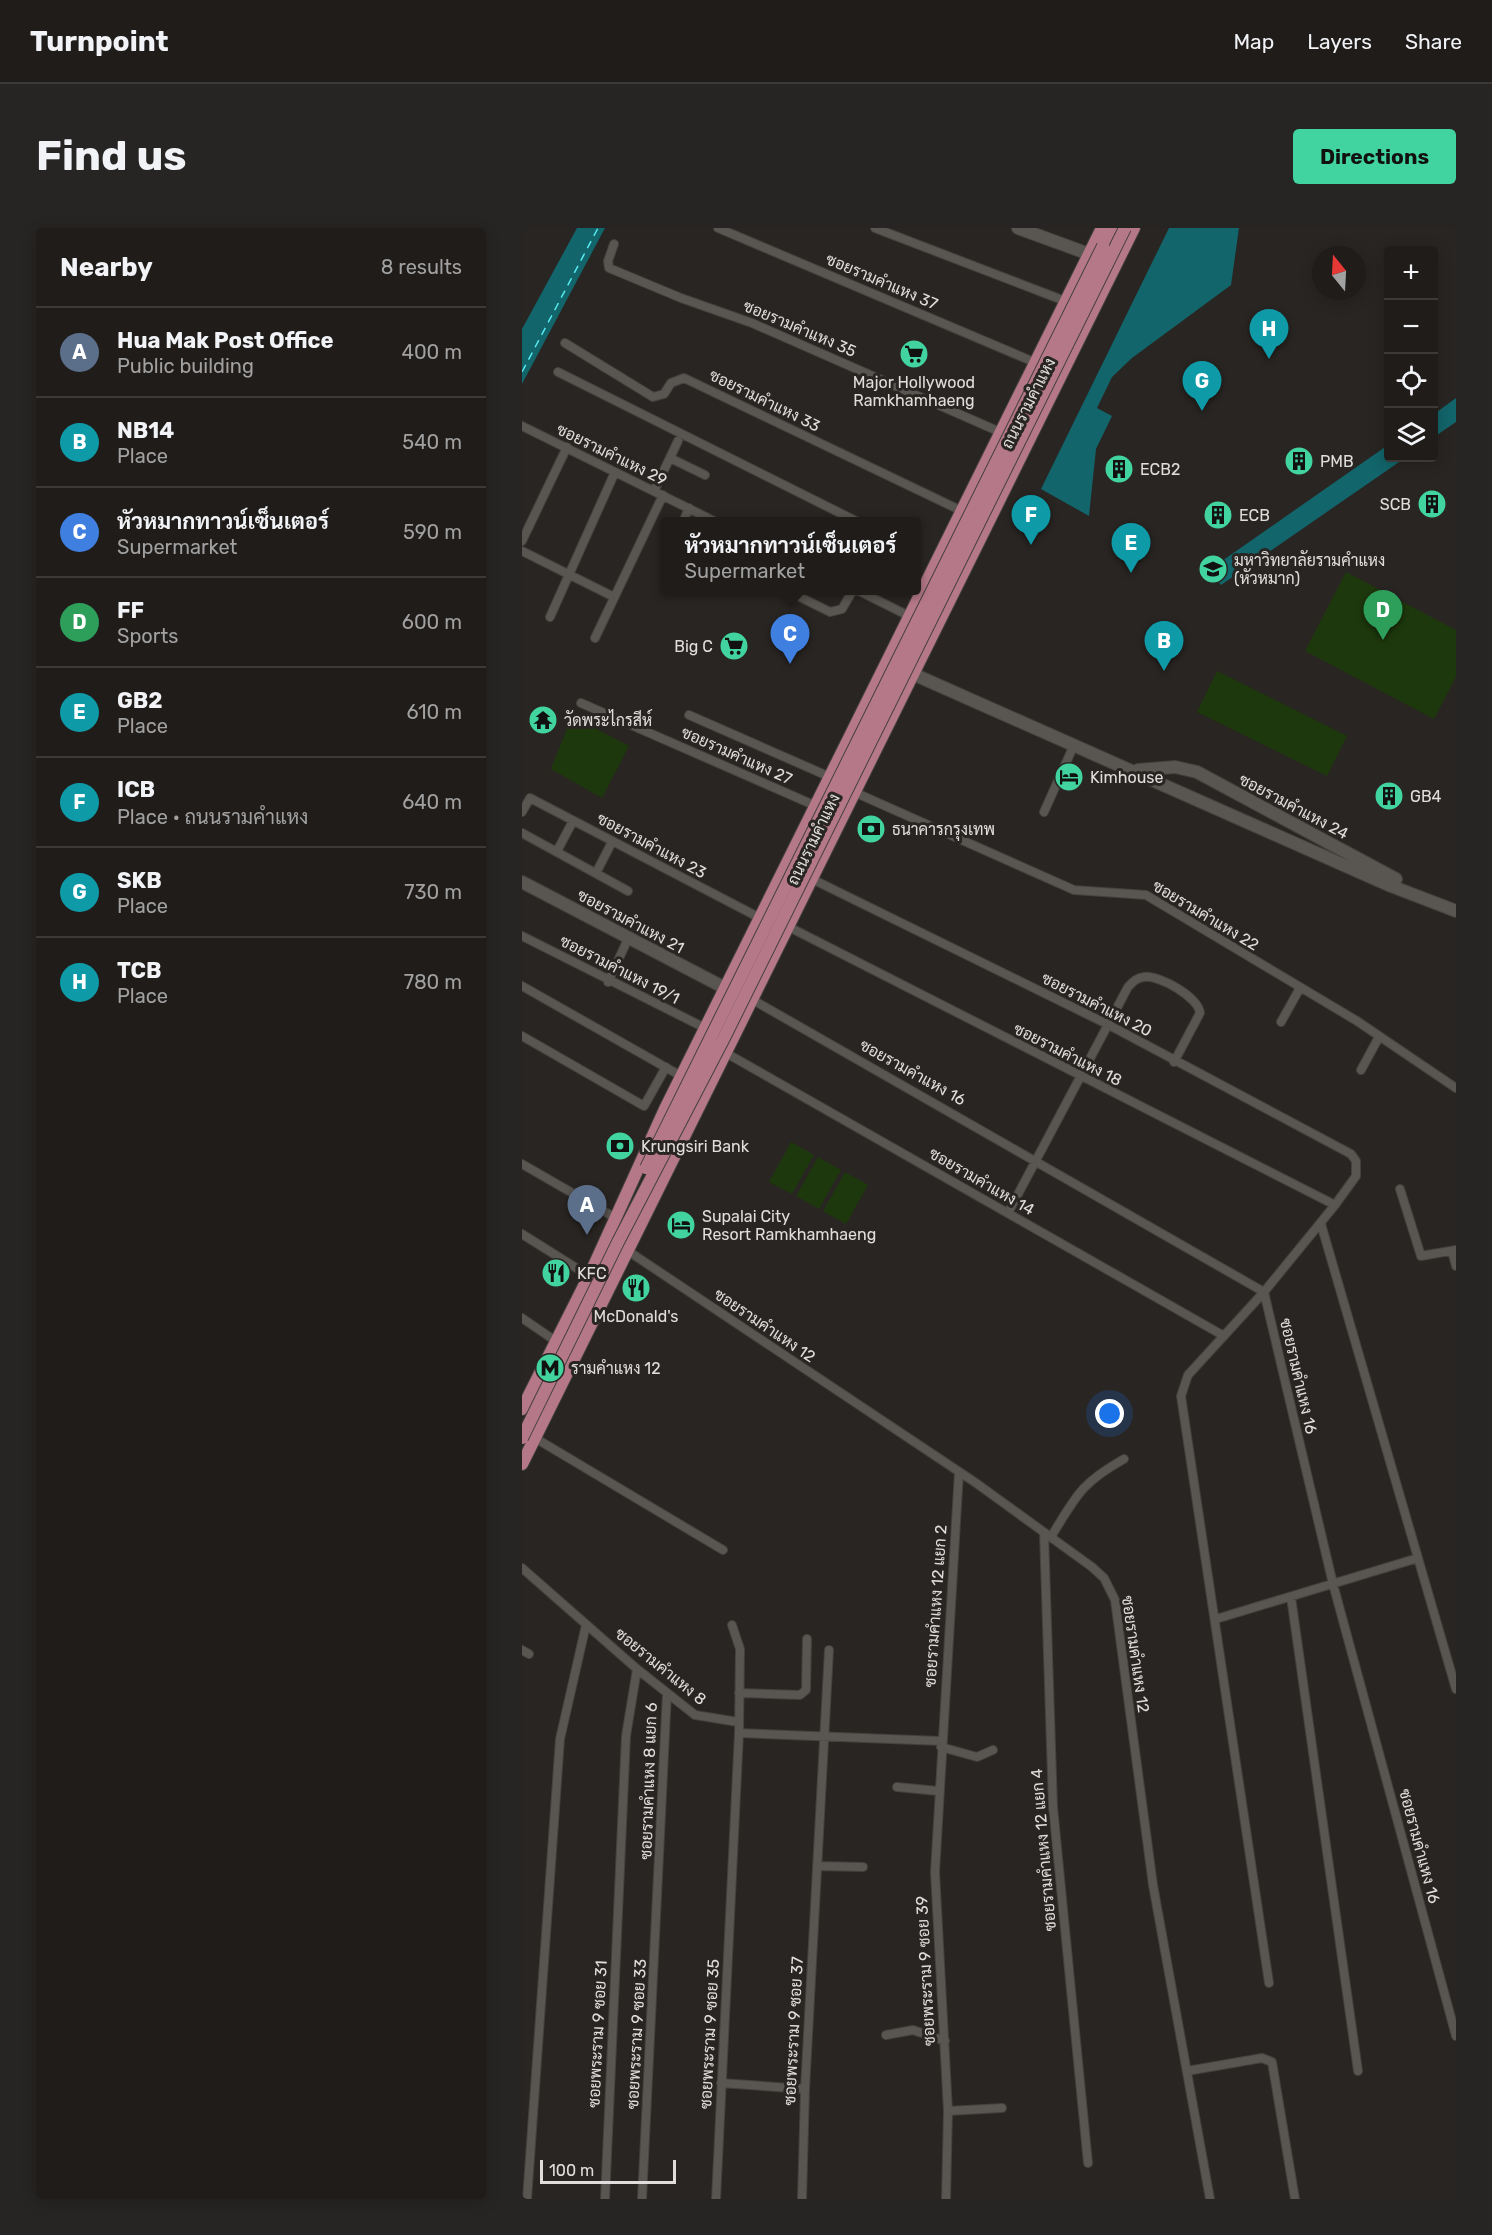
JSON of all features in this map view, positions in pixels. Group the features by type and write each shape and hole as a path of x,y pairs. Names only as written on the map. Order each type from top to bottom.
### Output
{"main road":[{"path":"1018,228 1115,265"},
{"name":"ถนนรามคำแหง","path":"921,592 1102,228"},
{"name":"ถนนรามคำแหง","path":"590,1273 646,1168 1113,228"},
{"name":"ถนนรามคำแหง","path":"522,1438 618,1242 724,1038 1125,228"},
{"name":"ถนนรามคำแหง","path":"522,1464 1134,228"},
{"name":"ถนนรามคำแหง","path":"522,1409 590,1273 681,1076 920,595"},
{"path":"883,669 913,674"},
{"name":"ซอยรามคำแหง 24","path":"913,674 1456,911"},
{"name":"ซอยรามคำแหง 24","path":"1130,769 1187,768 1420,892 1435,903"},
{"path":"1218,784 1200,778 1196,780 1193,789 1239,811 1266,830"},
{"path":"798,843 824,855"},
{"name":"ซอยรามคำแหง 21","path":"522,882 725,988"}],"street":[{"name":"ซอยรามคำแหง 37","path":"718,228 1034,362"},
{"path":"875,228 1065,302"},
{"name":"ซอยรามคำแหง 35","path":"614,244 608,261 609,268 681,298 752,323 1000,432"},
{"name":"ซอยรามคำแหง 33","path":"565,343 653,397 664,394 671,383 684,378 962,511"},
{"path":"558,372 848,517"},
{"name":"ซอยรามคำแหง 29","path":"522,426 706,517"},
{"path":"595,638 678,441"},
{"path":"522,541 567,447"},
{"path":"670,458 705,475"},
{"path":"550,616 615,472"},
{"path":"685,517 689,508"},
{"path":"522,551 614,597"},
{"path":"794,595 830,612 842,609 852,595"},
{"path":"864,595 909,616"},
{"name":"ซอยรามคำแหง 27","path":"581,703 816,806"},
{"name":"ซอยรามคำแหง 27","path":"689,715 830,777"},
{"path":"1044,812 1074,745"},
{"name":"ซอยรามคำแหง 22","path":"854,792 1074,890 1146,895 1379,1037 1456,1088"},
{"name":"ซอยรามคำแหง 23","path":"522,812 530,798 760,918"},
{"path":"556,851 573,821"},
{"path":"522,832 628,891"},
{"path":"596,873 612,842"},
{"name":"ซอยรามคำแหง 20","path":"812,879 1109,1025 1174,1062 1352,1154 1358,1167 1356,1176 1335,1205"},
{"name":"ซอยรามคำแหง 18","path":"789,927 1081,1078 1335,1205"},
{"name":"ซอยรามคำแหง 19/1","path":"522,936 608,982 705,1028"},
{"path":"608,982 628,939"},
{"path":"1008,1213 1128,987 1136,979 1147,977 1159,980 1194,998 1200,1013 1174,1062"},
{"path":"522,986 681,1076"},
{"path":"1281,1022 1300,988"},
{"name":"ซอยรามคำแหง 16","path":"753,1000 1038,1160 1264,1292 1333,1584 1456,2036"},
{"path":"522,1036 644,1106 666,1067"},
{"path":"1360,1070 1379,1037"},
{"name":"ซอยรามคำแหง 14","path":"726,1053 1224,1336"},
{"path":"522,1164 614,1217"},
{"path":"1400,1189 1421,1256 1454,1250 1456,1266"},
{"path":"1269,1983 1181,1396 1188,1376 1264,1292 1335,1205"},
{"path":"1321,1224 1456,1689"},
{"path":"522,1234 590,1273"},
{"name":"ซอยรามคำแหง 12","path":"628,1251 959,1472 1104,1578 1115,1600 1153,1885 1210,2199"},
{"path":"522,1318 557,1342"},
{"path":"535,1438 723,1550"},
{"path":"1047,1535 1081,1488 1096,1475 1124,1459"},
{"name":"ซอยรามคำแหง 12 แยก 2","path":"941,1744 959,1472"},
{"name":"ซอยรามคำแหง 12 แยก 4","path":"1047,1535 1053,1807 1088,2163"},
{"path":"1216,1619 1418,1558"},
{"name":"ซอยรามคำแหง 8","path":"522,1568 637,1669 695,1715 738,1722"},
{"path":"1291,1597 1358,2071"},
{"path":"527,2199 560,1739 586,1625"},
{"path":"732,1625 740,1649 739,1733 941,1744 977,1757 993,1750"},
{"path":"740,1694 800,1695 806,1690 807,1639"},
{"name":"ซอยพระราม 9 ซอย 37","path":"802,2199 805,2090 829,1650"},
{"name":"ซอยพระราม 9 ซอย 31","path":"605,2199 626,1736 637,1669"},
{"name":"ซอยรามคำแหง 8 แยก 6","path":"659,1870 667,1693"},
{"name":"ซอยพระราม 9 ซอย 35","path":"716,2199 739,1733"},
{"name":"ซอยพระราม 9 ซอย 39","path":"941,1744 935,1872 948,2111 946,2199"},
{"path":"897,1787 938,1791"},
{"path":"817,1866 862,1867"},
{"name":"ซอยพระราม 9 ซอย 33","path":"642,2199 659,1870"},
{"path":"886,2035 913,2030 945,2041"},
{"path":"1187,2071 1262,2058 1272,2062 1295,2199"},
{"path":"721,2083 805,2090"},
{"path":"948,2111 1002,2108"}],"green space":[{"path":"1346,572 1456,630 1456,677 1434,719 1305,651"},
{"path":"1217,671 1347,736 1327,776 1197,712"},
{"path":"572,716 629,746 602,798 551,769"},
{"path":"791,1142 814,1155 792,1194 769,1182"},
{"path":"818,1157 841,1170 819,1209 796,1196"},
{"path":"845,1172 868,1185 846,1224 823,1211"}],"water":[{"path":"577,228 605,228 522,384 522,329"},
{"path":"1169,228 1239,228 1231,285 1132,358 1112,377 1097,408 1112,416 1096,449 1089,516 1041,489"},
{"path":"1456,398 1456,422 1438,434 1438,411"},
{"path":"1384,448 1384,462 1399,462 1221,585 1209,570"}],"ferry route":[{"path":"522,372 598,228"}],"place":[{"name":"Major Hollywood Ramkhamhaeng","path":"914,354"},
{"name":"TCB","path":"1269,359"},
{"name":"SKB","path":"1202,411"},
{"name":"PMB","path":"1299,461"},
{"name":"ECB2","path":"1119,469"},
{"name":"SCB","path":"1432,504"},
{"name":"ECB","path":"1218,515"},
{"name":"ICB","path":"1031,545"},
{"name":"มหาวิทยาลัยรามคำแหง (หัวหมาก)","path":"1213,569"},
{"name":"GB2","path":"1131,573"},
{"name":"FF","path":"1383,640"},
{"name":"Big C","path":"734,646"},
{"name":"หัวหมากทาวน์เซ็นเตอร์","path":"790,664"},
{"name":"NB14","path":"1164,671"},
{"name":"วัดพระไกรสีห์","path":"543,720"},
{"name":"Kimhouse","path":"1069,777"},
{"name":"GB4","path":"1389,796"},
{"name":"ธนาคารกรุงเทพ","path":"871,829"},
{"name":"Krungsiri Bank","path":"620,1146"},
{"name":"Supalai City Resort Ramkhamhaeng","path":"681,1225"},
{"name":"Hua Mak Post Office","path":"587,1235"},
{"name":"KFC","path":"556,1273"},
{"name":"McDonald's","path":"636,1288"},
{"name":"รามคำแหง 12","path":"550,1368"}]}
